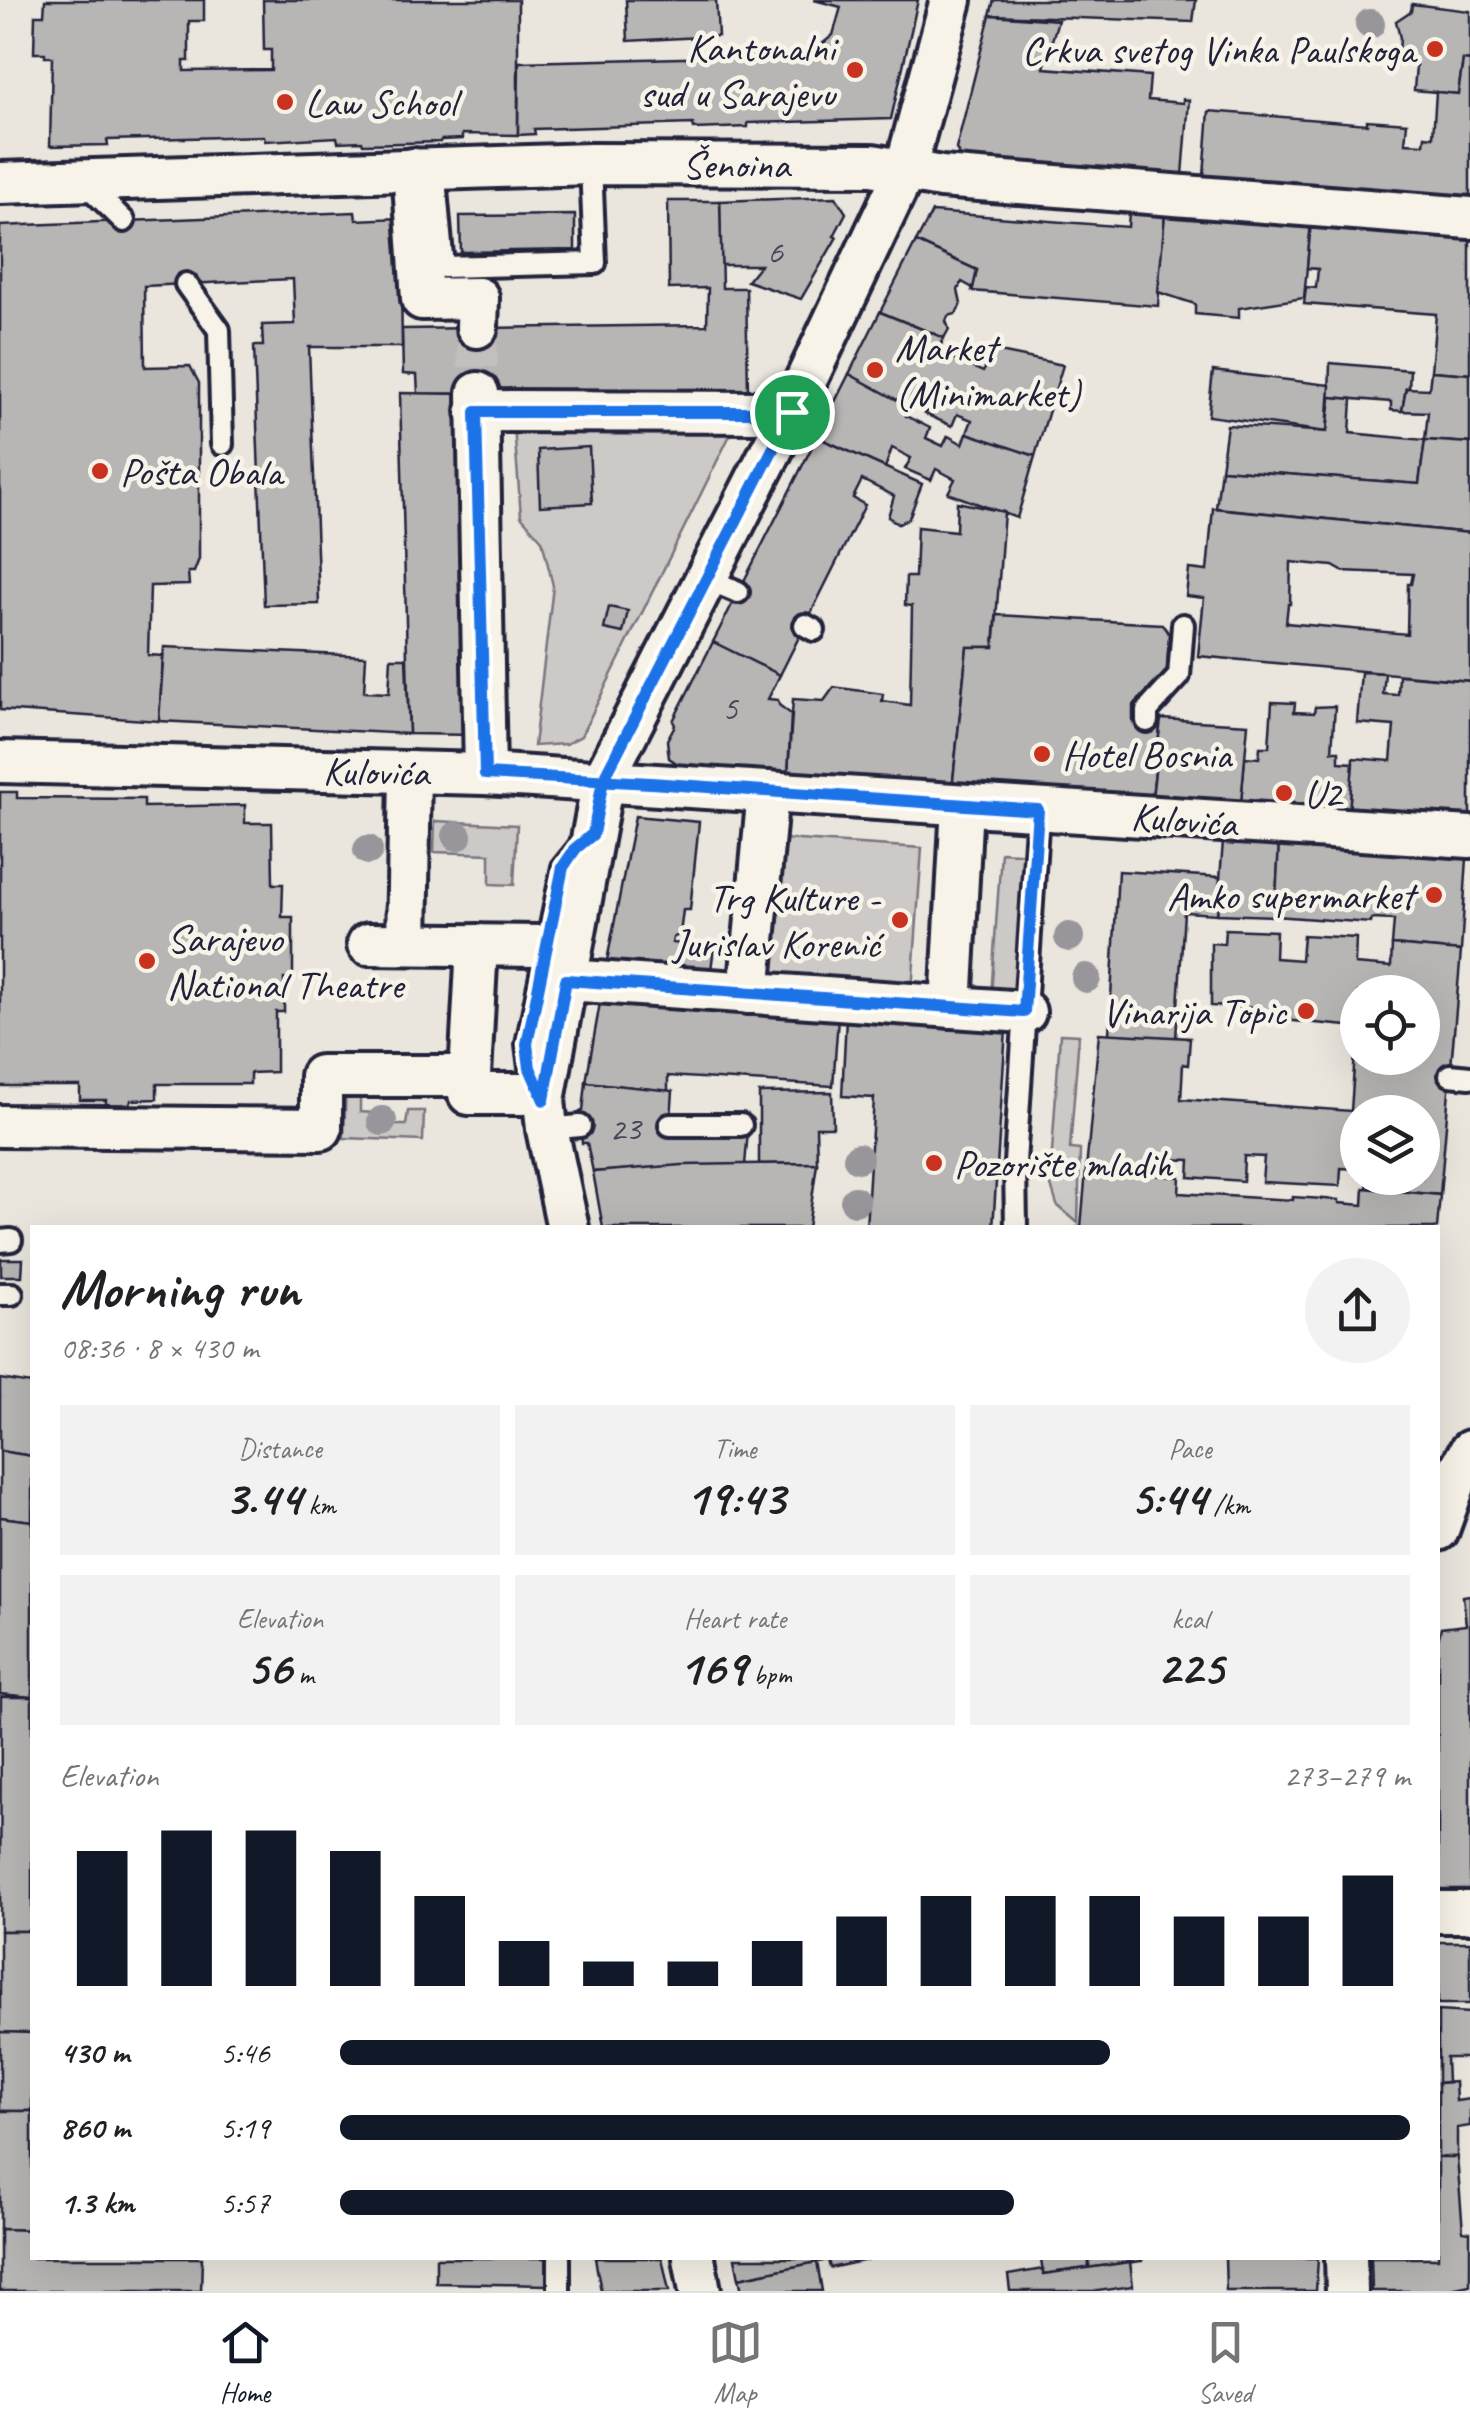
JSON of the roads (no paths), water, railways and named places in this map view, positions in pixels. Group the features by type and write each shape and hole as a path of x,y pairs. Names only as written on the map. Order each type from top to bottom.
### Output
{"street":[{"path":"568,1225 549,1112 566,980 603,780 722,585 792,412 905,171 951,0"},
{"name":"Šenoina","path":"0,183 592,164 872,165 941,178 1470,218"},
{"path":"424,169 422,298 478,298 478,328"},
{"path":"485,774 477,402 792,412"},
{"name":"Kulovića","path":"0,762 485,774 1038,810 1140,807 1470,836"},
{"path":"410,772 387,944 540,946"},
{"path":"750,994 768,792"},
{"path":"951,1007 962,805"},
{"path":"476,945 469,1094 549,1112"},
{"path":"566,980 1024,1012"},
{"path":"0,1126 320,1129 321,1076 468,1076"},
{"path":"1440,1523 1456,1464"},
{"path":"1440,1912 1470,1912"},
{"path":"694,2260 700,2291"},
{"path":"1346,2260 1347,2291"}],"lane":[{"path":"424,169 443,266 595,262 592,164"},
{"path":"83,180 124,221"},
{"path":"186,284 219,330 222,444"},
{"path":"1147,720 1147,711 1179,676 1182,626"},
{"path":"1016,1225 1015,1163 1038,810"},
{"path":"549,1112 530,1068 527,1044 563,867 576,848 593,834"},
{"path":"670,1125 741,1126"},
{"path":"559,2260 560,2291"}],"tunnel":[{"path":"477,327 478,393"}],"place":[{"name":"Crkva svetog Vinka Paulskoga","path":"1435,49"},
{"name":"Kantonalni sud u Sarajevu","path":"855,70"},
{"name":"Law School","path":"285,102"},
{"name":"Market (Minimarket)","path":"875,370"},
{"name":"Pošta Obala","path":"100,471"},
{"name":"Hotel Bosnia","path":"1042,754"},
{"name":"U2","path":"1284,793"},
{"name":"Amko supermarket","path":"1434,895"},
{"name":"Trg Kulture - Jurislav Korenić","path":"900,920"},
{"name":"Sarajevo National Theatre","path":"147,961"},
{"name":"Vinarija Topic","path":"1306,1011"},
{"name":"Pozorište mladih","path":"934,1163"}]}
